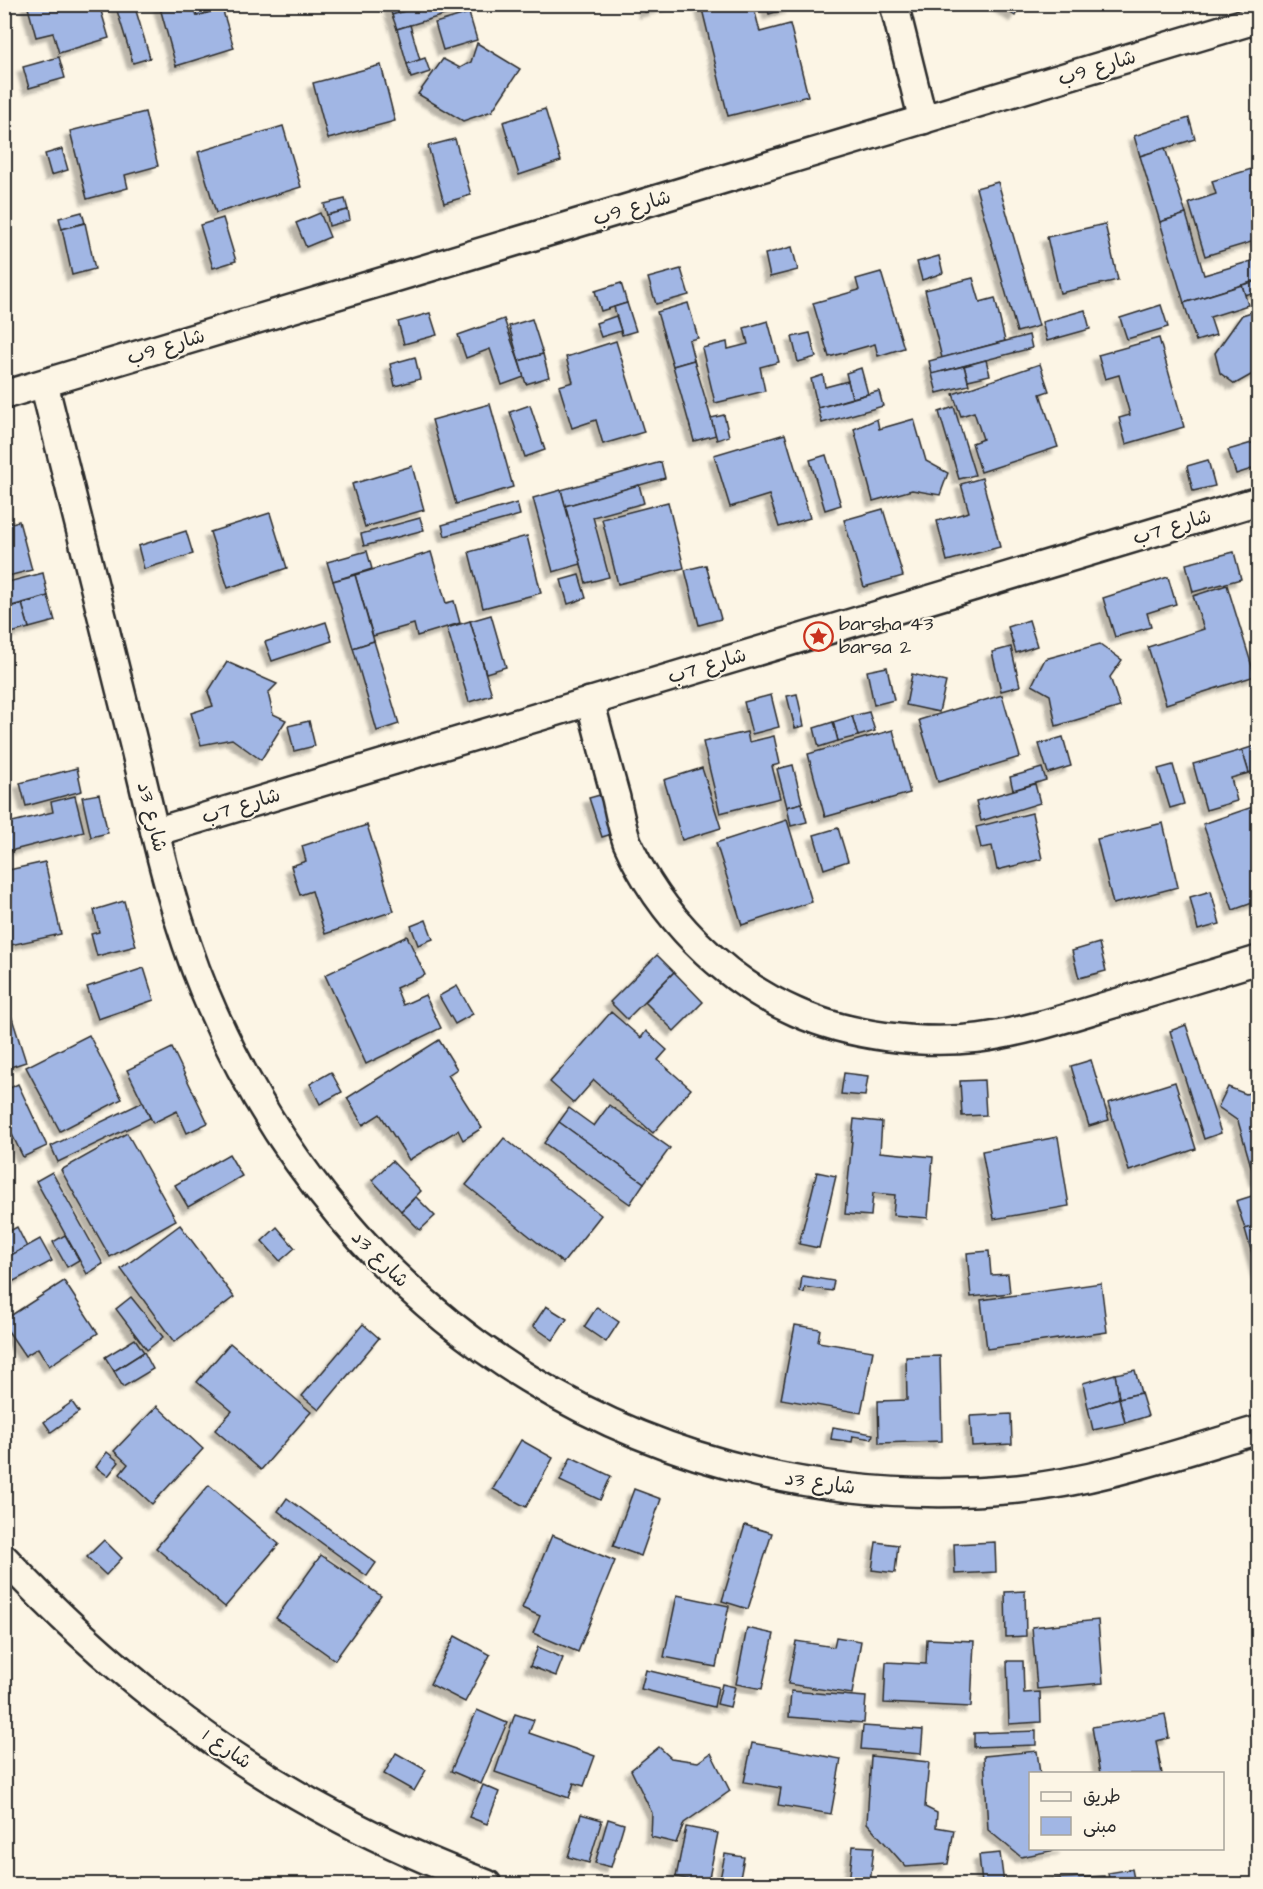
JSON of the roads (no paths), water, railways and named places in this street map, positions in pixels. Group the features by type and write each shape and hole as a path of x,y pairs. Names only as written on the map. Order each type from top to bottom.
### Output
{"street":[{"path":"894,4 923,120"},
{"name":"شارع 9ب","path":"4,395 1258,19"},
{"name":"شارع 3د","path":"44,384 168,886 212,1010 251,1089 311,1181 340,1218 373,1254 442,1318 480,1347 560,1398 602,1420 646,1439 736,1468 830,1486 876,1491 957,1492 1019,1489 1113,1473 1258,1430"},
{"name":"شارع 7ب","path":"155,832 1258,501"},
{"path":"590,701 627,840 662,902 684,929 736,977 765,997 797,1013 836,1026 876,1035 918,1039 976,1038 1041,1026 1258,960"},
{"name":"شارع 1","path":"4,1558 76,1631 127,1675 239,1757 340,1818 394,1845 486,1884"}],"place":[{"name":"barsha 43 barsa 2","path":"818,636"}]}
